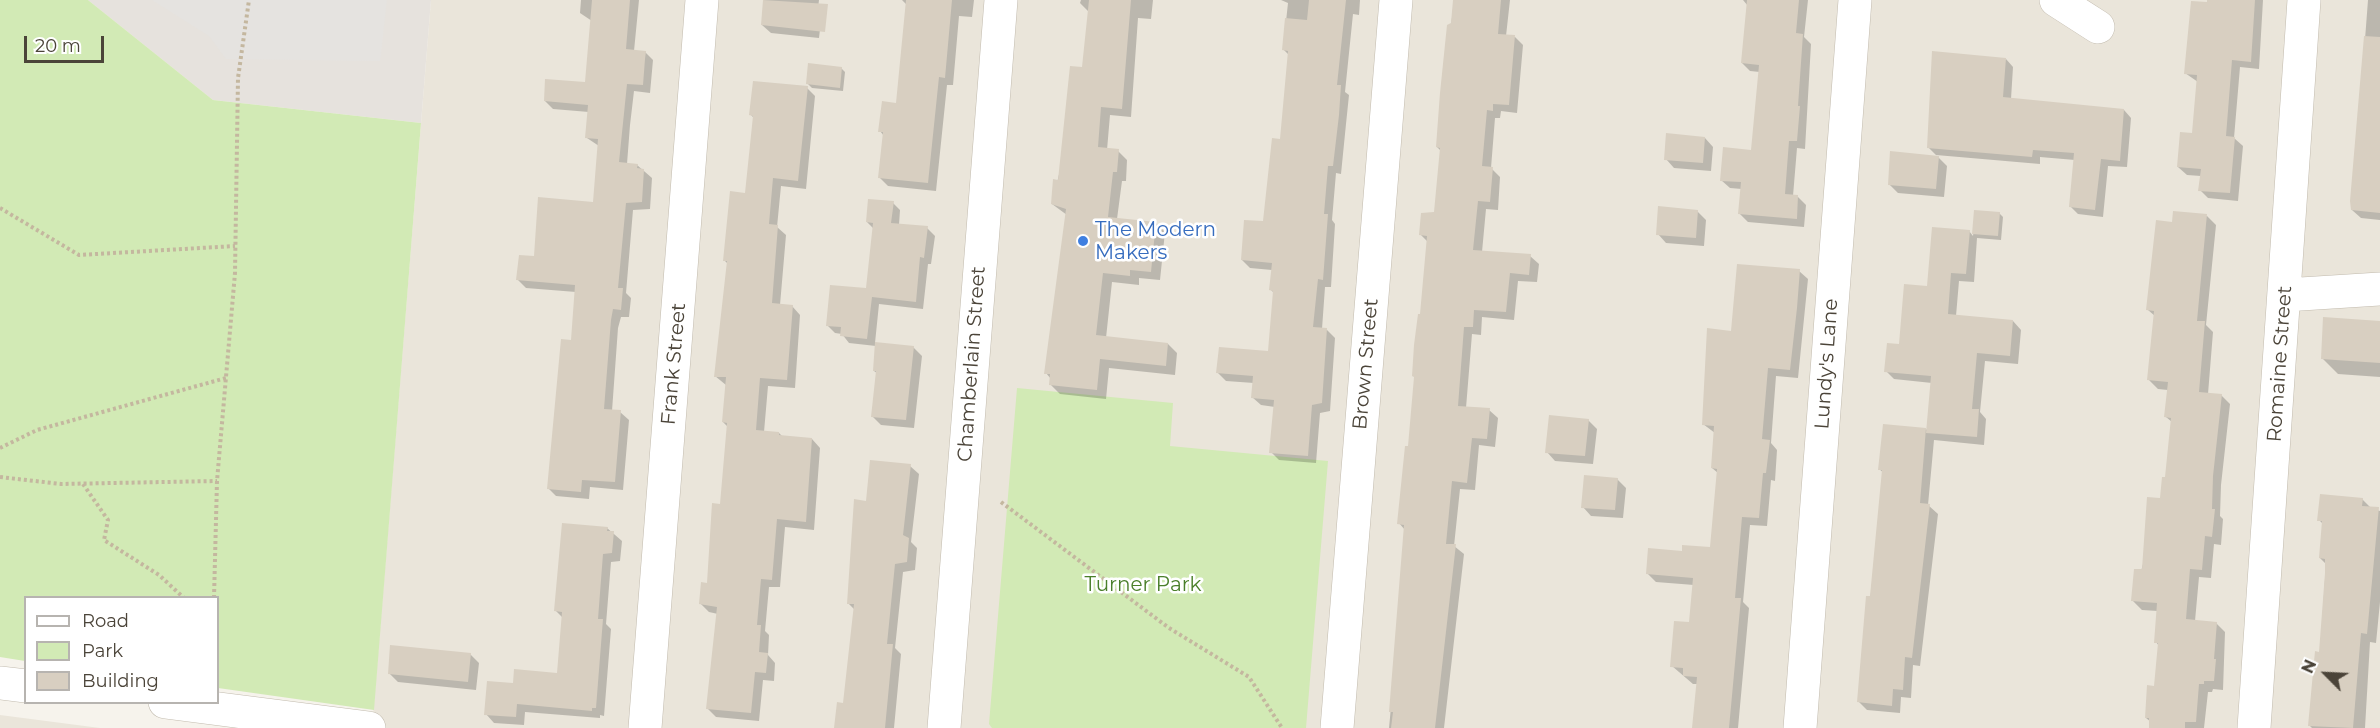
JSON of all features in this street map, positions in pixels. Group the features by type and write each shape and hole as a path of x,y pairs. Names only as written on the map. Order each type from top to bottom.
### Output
{"street":[{"name":"Frank Street","path":"645,728 702,0"},
{"name":"Chamberlain Street","path":"944,728 1001,0"},
{"name":"Brown Street","path":"1337,728 1396,0"},
{"name":"Lundy's Lane","path":"1800,728 1855,0"},
{"path":"2056,0 2098,27"},
{"name":"Romaine Street","path":"2254,728 2304,0"},
{"path":"2285,295 2380,289"},
{"path":"0,683 24,686"},
{"path":"171,704 215,718 369,728"}],"path":[{"path":"214,596 217,481 235,246 238,78 249,0"},
{"path":"0,208 80,255 235,246"},
{"path":"0,448 37,430 226,378"},
{"path":"0,477 61,484 217,481"},
{"path":"83,483 108,520 104,540 159,575 183,596"},
{"path":"1001,502 1169,628 1249,677 1282,728"}],"shaded area":[{"path":"88,0 431,0 421,123 213,100"},
{"path":"152,0 387,0 380,61 226,59 209,36"},
{"path":"431,0 2380,0 2380,728 372,728"},
{"path":"0,715 100,728 0,728"}],"green space":[{"path":"0,0 88,0 213,100 421,123 374,710 219,688 219,596 24,596 24,661 0,657"},
{"name":"Turner Park","path":"1017,388 1173,403 1170,446 1328,461 1306,728 992,728 989,724"}],"building":[{"path":"592,0 630,0 626,49 646,51 643,85 627,84 619,162 638,164 637,168 644,169 642,202 626,203 618,288 623,288 621,310 613,309 611,320 604,409 621,410 615,482 582,480 581,492 547,489 561,339 571,340 575,285 516,280 519,255 534,256 538,197 593,202 598,139 585,138 588,105 544,101 545,79 585,82"},
{"path":"763,0 828,4 825,32 761,25"},
{"path":"906,0 952,0 945,78 939,77 928,183 878,178 883,132 878,132 882,101 896,103"},
{"path":"1089,0 1131,0 1122,109 1101,107 1098,147 1119,149 1117,172 1113,172 1108,217 1156,222 1151,272 1130,270 1130,276 1103,273 1096,335 1168,343 1166,366 1100,359 1097,390 1049,385 1050,374 1044,374 1066,209 1051,204 1053,179 1058,180 1070,66 1082,67"},
{"path":"1309,0 1346,0 1337,85 1341,85 1339,115 1333,166 1328,166 1324,214 1328,214 1323,280 1318,279 1313,327 1327,328 1322,403 1312,405 1308,456 1269,453 1274,400 1251,398 1253,376 1216,373 1219,347 1268,351 1273,291 1269,290 1272,263 1241,260 1244,220 1263,221 1272,138 1280,139 1288,51 1282,50 1285,18 1307,20"},
{"path":"1453,0 1501,0 1498,34 1515,35 1509,105 1493,104 1493,111 1487,110 1482,166 1493,167 1490,202 1478,201 1473,250 1531,254 1529,275 1510,273 1506,312 1474,310 1473,327 1464,327 1458,406 1490,408 1487,439 1472,438 1467,483 1452,481 1446,544 1456,544 1435,728 1391,728 1393,712 1389,712 1404,525 1397,524 1405,446 1408,446 1414,377 1412,376 1414,345 1418,314 1420,314 1427,236 1419,235 1421,213 1434,212 1440,148 1436,147 1440,93 1447,25 1451,23"},
{"path":"1747,0 1799,0 1796,33 1803,34 1798,106 1800,106 1797,141 1789,141 1785,194 1798,195 1797,219 1738,214 1741,182 1720,181 1723,147 1751,150 1759,65 1741,63"},
{"path":"2207,0 2255,0 2251,62 2232,60 2226,136 2235,137 2230,193 2198,191 2201,169 2177,167 2180,132 2192,133 2197,75 2184,74 2191,1 2207,2"},
{"path":"2364,36 2380,37 2380,213 2351,210 2350,201"},
{"path":"1932,51 2006,58 2003,97 2124,109 2120,161 2101,159 2095,210 2069,207 2074,153 2033,150 2032,157 1927,148"},
{"path":"808,63 842,67 840,88 806,84"},
{"path":"753,81 808,86 798,181 773,178 769,224 778,225 772,303 793,305 787,380 760,378 756,430 812,438 806,522 777,519 772,580 761,579 757,625 761,625 759,652 768,653 766,673 755,672 751,713 706,709 717,607 699,604 701,582 707,583 712,503 720,504 727,423 722,422 726,377 714,377 727,261 723,261 730,191 745,193 753,116 749,115"},
{"path":"1666,133 1705,137 1703,163 1664,160"},
{"path":"1890,151 1939,156 1936,189 1888,185"},
{"path":"868,199 894,201 891,223 928,226 924,258 920,257 916,302 872,297 867,339 840,336 841,327 826,326 830,285 866,288 873,223 866,222"},
{"path":"1658,206 1698,210 1696,238 1656,235"},
{"path":"1974,210 2000,212 1998,236 1972,234"},
{"path":"2173,211 2207,214 2197,321 2205,321 2199,392 2222,394 2213,476 2212,509 2215,509 2212,537 2205,536 2202,570 2190,569 2186,619 2217,622 2214,659 2216,659 2214,681 2204,681 2204,684 2199,684 2196,722 2185,722 2185,728 2149,728 2149,718 2145,718 2147,685 2154,686 2158,643 2154,643 2157,603 2131,601 2134,569 2142,569 2147,497 2160,498 2162,477 2165,477 2171,418 2164,417 2168,382 2147,380 2154,311 2146,310 2156,220 2172,222"},
{"path":"1932,227 1970,230 1966,274 1951,273 1948,314 2013,320 2010,356 1977,353 1972,409 1979,409 1977,437 1926,433 1931,376 1884,372 1887,343 1899,344 1904,284 1927,286"},
{"path":"1737,264 1800,269 1797,308 1790,370 1768,368 1762,439 1770,440 1766,473 1763,473 1759,518 1742,517 1735,598 1741,598 1729,728 1692,728 1697,677 1683,676 1683,668 1670,667 1674,621 1689,622 1693,578 1646,574 1648,548 1682,551 1682,545 1710,547 1717,469 1711,468 1714,426 1702,425 1707,328 1731,331"},
{"path":"2323,317 2380,321 2380,363 2321,359"},
{"path":"875,342 914,346 906,420 871,417 876,371 873,371"},
{"path":"1549,415 1589,419 1585,456 1545,453"},
{"path":"1883,424 1926,428 1920,503 1930,504 1912,658 1905,657 1903,690 1893,689 1892,706 1857,702 1866,596 1870,596 1882,470 1878,470"},
{"path":"870,460 911,464 903,535 909,538 907,562 895,564 887,644 893,644 885,728 834,728 837,702 843,703 854,604 847,604 854,499 866,501"},
{"path":"1584,475 1618,478 1615,510 1581,508"},
{"path":"2320,494 2363,498 2362,506 2379,507 2367,634 2361,633 2353,728 2308,726 2315,651 2319,652 2325,573 2325,559 2319,558 2322,521 2317,521"},
{"path":"562,523 608,527 607,531 614,531 612,553 603,554 598,619 603,619 596,708 592,708 592,711 517,704 516,717 484,715 487,681 513,683 514,669 557,673 562,612 554,611"},
{"path":"390,645 471,653 468,682 388,674"}],"place":[{"name":"The Modern Makers","path":"1083,241"}]}
